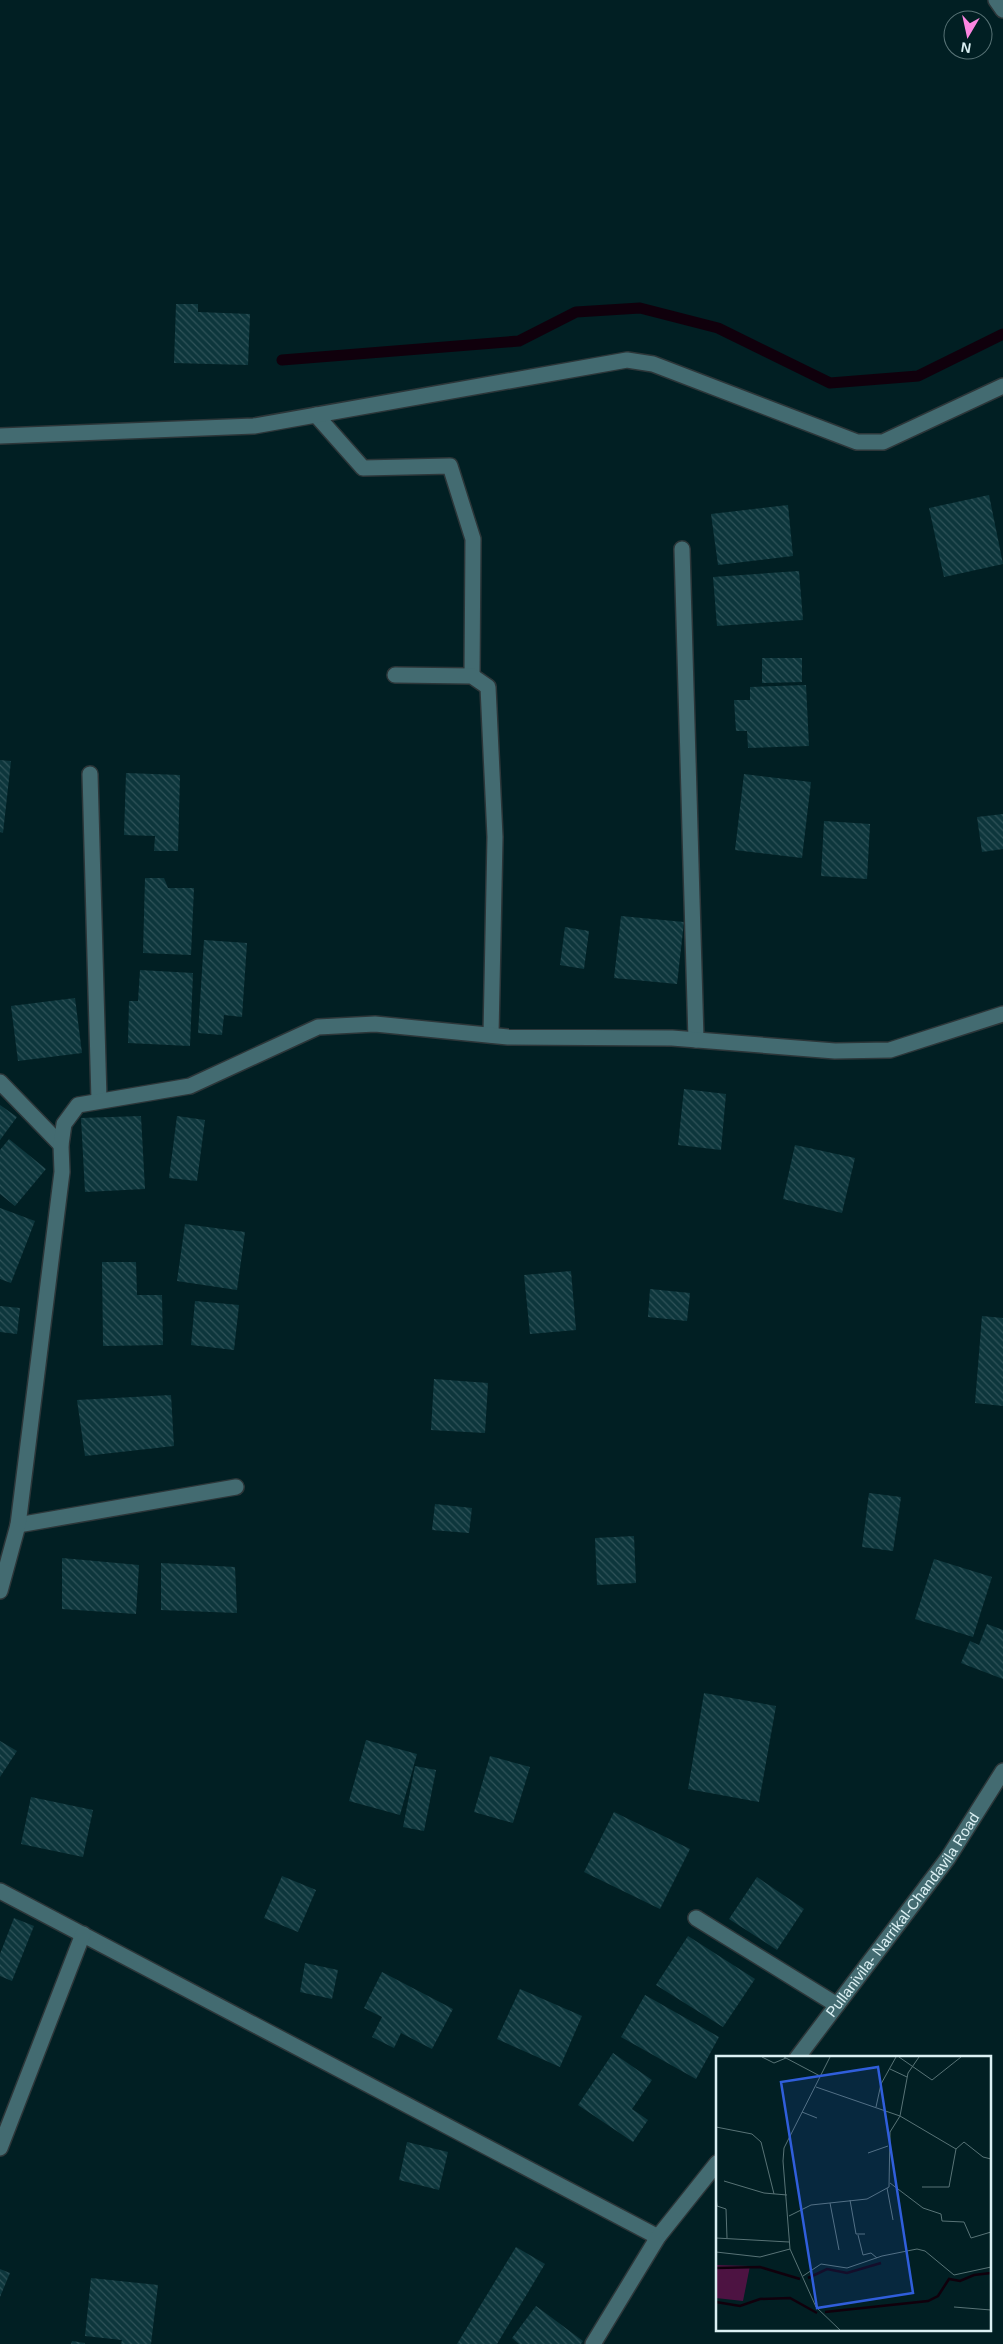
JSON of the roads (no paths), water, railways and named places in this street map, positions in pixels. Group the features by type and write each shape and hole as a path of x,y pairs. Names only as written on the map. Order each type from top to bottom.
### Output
{"street":[{"path":"996,0 1003,10"},
{"path":"0,436 254,426 627,360 653,364 857,442 883,442 1003,386"},
{"path":"316,415 363,468 450,466 473,539 472,676"},
{"path":"682,549 696,1040"},
{"path":"395,676 472,676 488,687 495,837 491,1035"},
{"path":"90,774 99,1100"},
{"path":"0,1591 18,1525 62,1172 61,1145 64,1124 78,1105 190,1086 318,1027 375,1024 491,1035 696,1040 835,1050 890,1050 1003,1014"},
{"path":"0,1082 61,1145"},
{"path":"18,1525 236,1487"},
{"name":"Pullanivila- Narrikal-Chandavila Road","path":"799,2056 948,1858 1003,1771"},
{"path":"0,1891 658,2237"},
{"path":"696,1918 837,2005"},
{"path":"0,2148 83,1934"},
{"path":"596,2343 658,2237 716,2165"}],"waterway":[{"path":"282,360 519,341 576,312 640,308 718,328 830,383 918,376 1003,334"}]}
